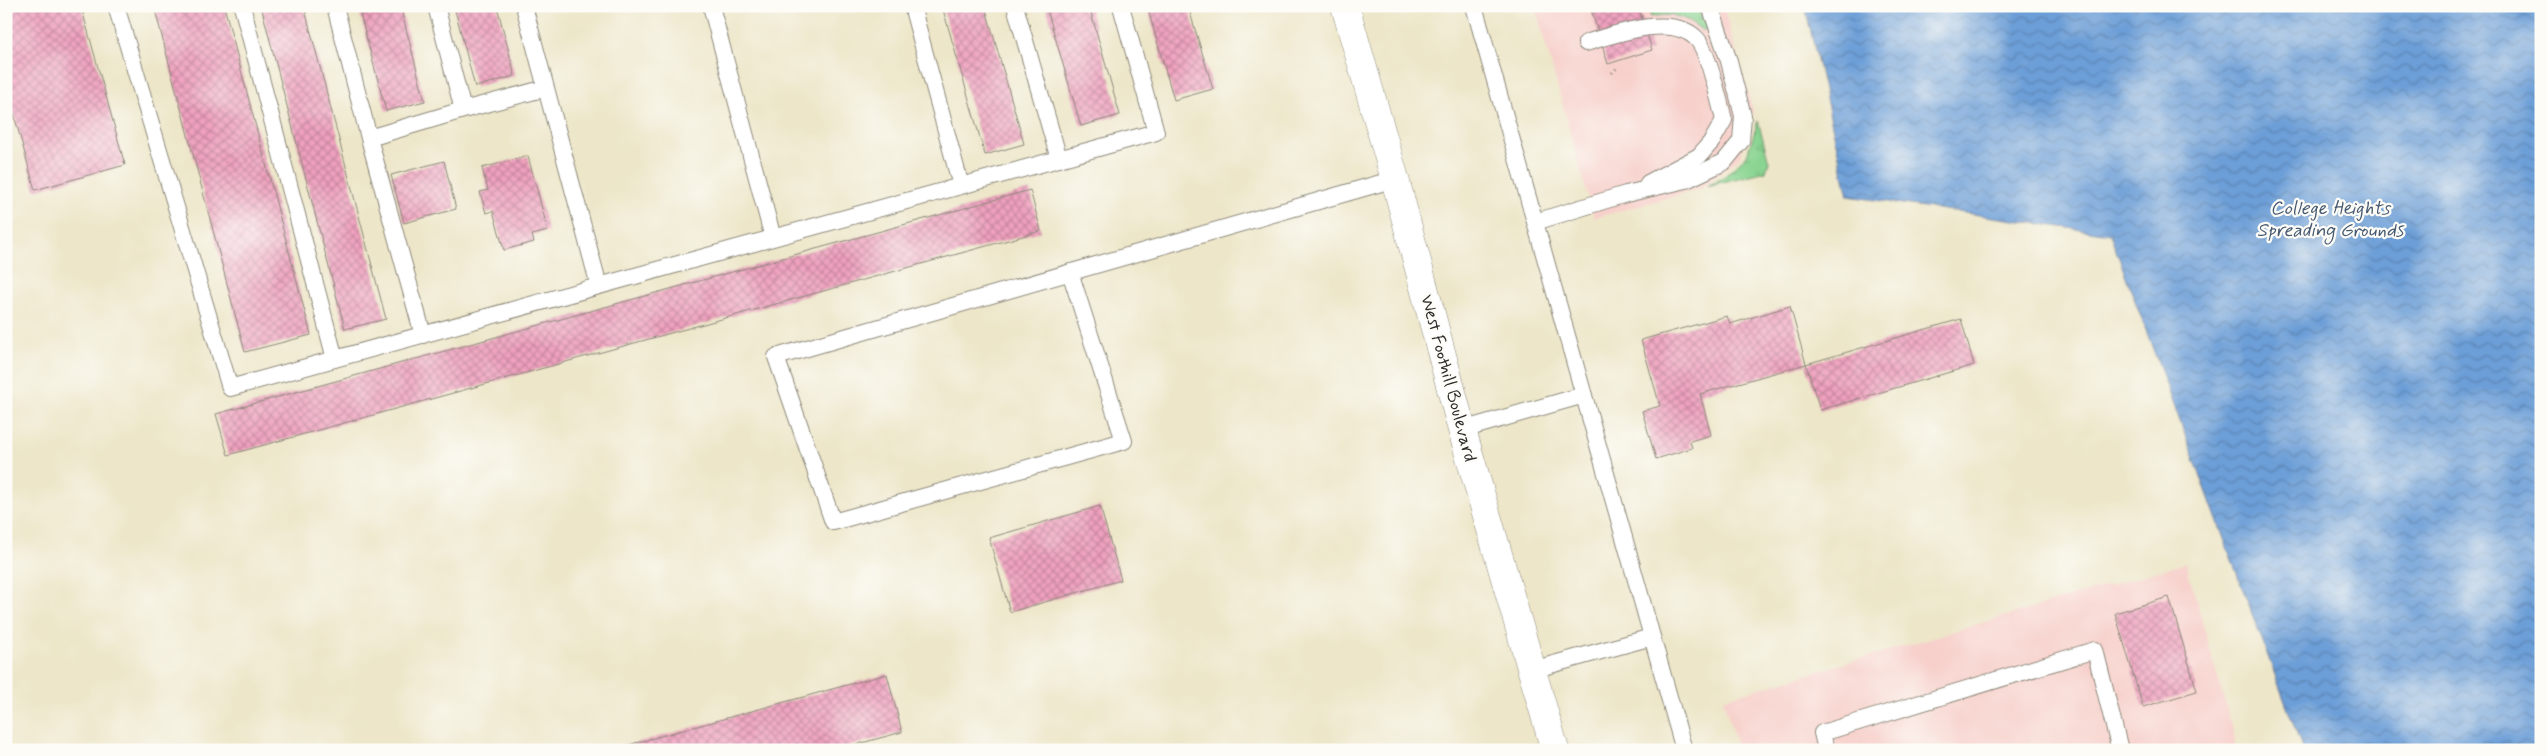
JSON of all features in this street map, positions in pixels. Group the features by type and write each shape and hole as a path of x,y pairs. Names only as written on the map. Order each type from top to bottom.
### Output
{"main road":[{"name":"West Foothill Boulevard","path":"1345,6 1395,179 1462,430 1555,750"}],"lane":[{"path":"116,6 230,388 1156,132 1121,6"},
{"path":"242,6 335,359"},
{"path":"335,6 423,334"},
{"path":"436,6 463,110"},
{"path":"524,6 599,286"},
{"path":"711,6 773,238"},
{"path":"912,6 960,186"},
{"path":"1016,6 1058,159"},
{"path":"1474,6 1684,750"},
{"path":"1535,222 1626,194 1686,180 1724,162 1741,141 1743,116 1730,61 1710,6"},
{"path":"1586,43 1645,28 1667,25 1683,30 1698,39 1714,82 1724,120 1712,141 1699,156 1626,194"},
{"path":"369,138 546,88"},
{"path":"1070,272 1124,441 833,522 776,357 1070,272 1395,179"},
{"path":"1462,430 1584,395"},
{"path":"1532,670 1652,637"},
{"path":"1826,750 1822,733 2095,650 2120,750"}],"shaded area":[{"path":"1535,6 1723,6 1753,111 1740,157 1700,189 1594,218"},
{"path":"2186,563 2238,750 1738,750 1723,699"}],"green space":[{"path":"1647,6 1694,6 1709,27 1703,31 1691,22 1679,17 1666,15 1651,17"},
{"path":"1758,121 1769,162 1766,171 1707,186 1723,178 1747,155"}],"water":[{"name":"College Heights Spreading Grounds","path":"1805,6 2541,6 2541,750 2303,750 2110,234 1848,196"}],"building":[{"path":"6,6 81,6 125,165 35,190 6,86"},
{"path":"154,6 224,6 311,335 245,352"},
{"path":"261,6 304,6 386,319 345,329"},
{"path":"358,6 400,6 425,101 386,111"},
{"path":"454,6 497,6 515,76 475,87"},
{"path":"942,6 985,6 1024,144 985,155"},
{"path":"1046,6 1089,6 1120,115 1081,126"},
{"path":"1147,6 1188,6 1213,89 1174,100"},
{"path":"1590,6 1638,6 1652,50 1608,64"},
{"path":"528,156 548,231 532,235 534,242 504,250 493,211 486,213 480,192 488,190 482,168"},
{"path":"444,161 456,209 404,223 391,175"},
{"path":"1030,190 1041,231 228,455 216,414"},
{"path":"1790,306 1806,364 1700,394 1711,435 1690,441 1692,448 1656,459 1642,411 1660,406 1641,340 1727,316 1730,324"},
{"path":"1961,319 1974,365 1820,410 1806,364"},
{"path":"1100,506 1121,580 1010,612 989,538"},
{"path":"2169,597 2197,691 2143,707 2115,613"},
{"path":"887,674 902,732 836,750 610,750"}]}
